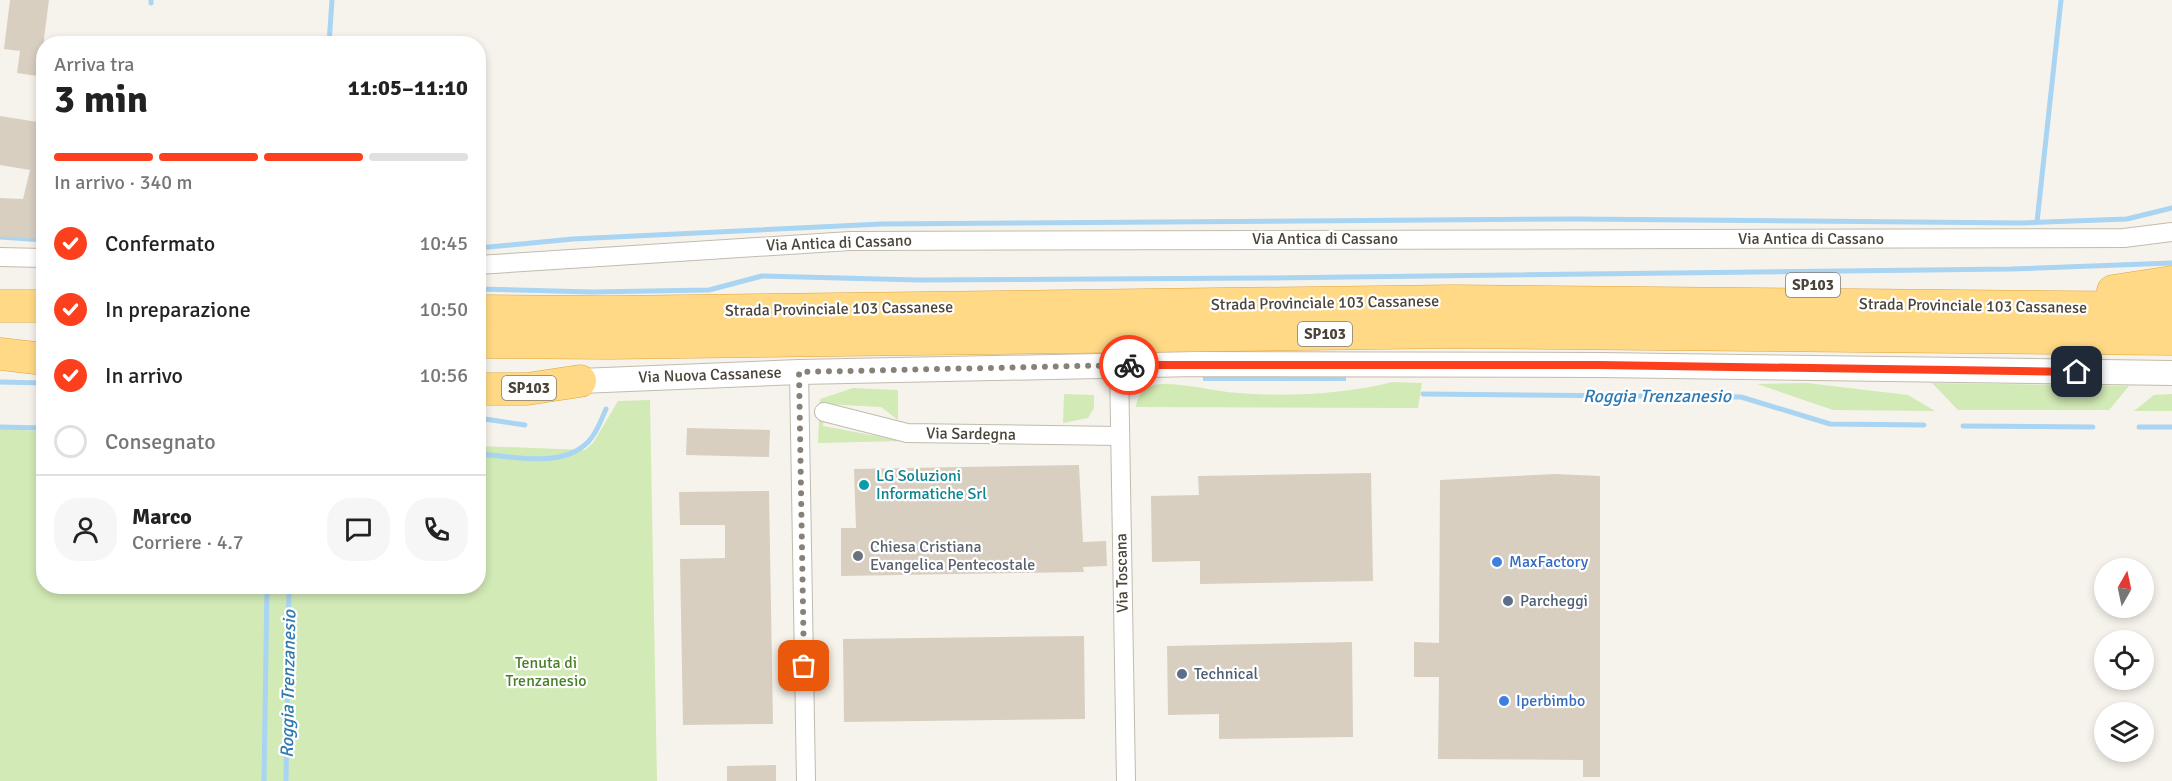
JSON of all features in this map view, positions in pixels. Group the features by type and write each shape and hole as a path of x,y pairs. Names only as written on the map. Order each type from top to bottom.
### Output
{"highway":[{"name":"SP103","path":"1453,301 1793,284 2111,291 2172,282"},
{"name":"Strada Provinciale 103 Cassanese","path":"486,311 654,312 1453,301 2172,308"},
{"path":"0,306 36,306"},
{"name":"Strada Provinciale 103 Cassanese","path":"486,342 610,343 1455,332 2172,339"},
{"path":"0,339 36,340"},
{"path":"0,354 36,358"},
{"name":"SP103","path":"486,389 527,389 580,381"}],"street":[{"name":"Via Antica di Cassano","path":"486,264 850,241 2124,238 2172,232"},
{"path":"0,257 36,258"},
{"name":"Via Nuova Cassanese","path":"580,381 799,372 1119,365 1599,365 2172,373"},
{"name":"Via Toscana","path":"1119,365 1126,781"},
{"path":"799,372 807,781"},
{"name":"Via Sardegna","path":"824,412 907,433 1120,436"}],"green space":[{"path":"1393,382 1422,383 1418,408 1136,407 1138,398 1144,391 1160,384 1276,395 1336,392"},
{"path":"1807,383 1908,395 1935,411 1833,410 1757,384"},
{"path":"1932,383 2129,386 2109,410 1958,410"},
{"path":"853,388 898,390 898,420 881,407 825,404 823,426 903,441 818,443 820,399"},
{"path":"1064,394 1094,395 1094,408 1088,418 1063,423"},
{"path":"2172,394 2172,411 2134,411 2154,395"},
{"name":"Tenuta di Trenzanesio","path":"650,400 657,781 0,781 0,429 36,431 36,594 486,594 486,446 585,450 593,443 618,401"}],"water":[{"path":"1203,374 1346,375 1346,381 1203,381"}],"building":[{"path":"10,0 49,0 44,36 36,36 36,76 17,73 20,51 4,49"},
{"path":"0,116 36,122 36,239 0,237 0,198 23,199 30,170 0,165"},
{"path":"687,428 770,430 769,457 686,455"},
{"path":"1079,465 1083,542 1106,541 1107,566 1083,567 1084,572 841,576 841,528 856,528 854,469"},
{"path":"1371,473 1373,581 1200,584 1200,561 1152,562 1151,496 1199,495 1198,476"},
{"name":"Parcheggi","path":"1555,474 1600,476 1600,777 1583,777 1583,760 1438,759 1439,677 1414,677 1414,642 1439,643 1440,480"},
{"path":"769,491 773,724 683,725 680,559 725,558 725,525 680,525 679,492"},
{"path":"1084,636 1085,719 844,722 843,639"},
{"path":"1352,642 1353,737 1219,739 1219,714 1168,715 1167,646"},
{"path":"776,765 776,781 727,781 727,766"}],"waterway":[{"path":"330,36 332,0"},
{"path":"2037,222 2061,0"},
{"path":"486,247 573,239 881,224 1575,219 2022,223 2127,219 2172,208"},
{"path":"0,237 36,239"},
{"path":"486,289 592,292 709,290 762,276 918,280 1263,278 2011,269 2172,263"},
{"path":"0,382 36,383"},
{"name":"Roggia Trenzanesio","path":"1423,394 1741,397 1830,424 1924,425"},
{"name":"Roggia Trenzanesio","path":"486,455 536,459 565,456 588,442 606,409"},
{"path":"486,419 525,425"},
{"name":"Roggia Trenzanesio","path":"1963,426 2093,427"},
{"path":"0,427 36,428"},
{"name":"Roggia Trenzanesio","path":"2139,427 2172,427"},
{"path":"264,781 267,594"},
{"name":"Roggia Trenzanesio","path":"286,781 289,594"}],"way so far":[{"path":"804,666 799,372 1129,365"}],"place":[{"name":"LG Soluzioni Informatiche Srl","path":"864,485"},
{"name":"Chiesa Cristiana Evangelica Pentecostale","path":"858,556"},
{"name":"MaxFactory","path":"1497,562"},
{"name":"Parcheggi","path":"1508,601"},
{"name":"Technical","path":"1182,674"},
{"name":"Iperbimbo","path":"1504,701"}],"route":[{"path":"1129,365 1599,365 2077,372"}]}
